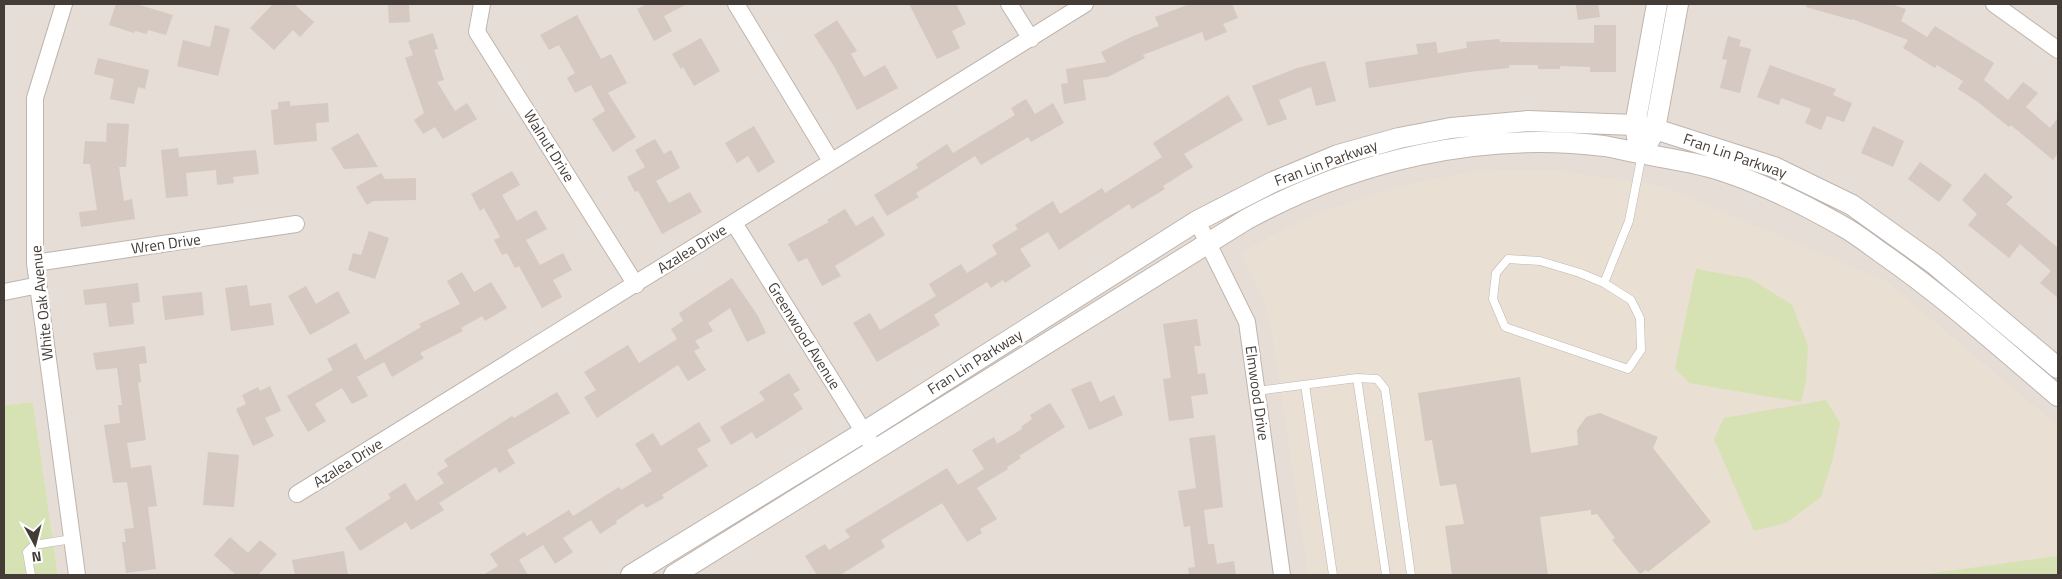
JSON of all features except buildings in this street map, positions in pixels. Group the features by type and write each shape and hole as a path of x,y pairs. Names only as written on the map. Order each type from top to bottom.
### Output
{"street":[{"name":"White Oak Avenue","path":"64,4 35,98 35,263 77,575"},
{"name":"Walnut Drive","path":"482,4 477,32 636,285"},
{"path":"736,4 831,161"},
{"path":"1008,4 1031,39"},
{"name":"Azalea Drive","path":"298,494 1085,4"},
{"path":"1642,154 1635,125 1657,4"},
{"path":"1642,154 1655,129 1678,4"},
{"path":"1994,4 2058,50"},
{"name":"Fran Lin Parkway","path":"631,575 864,432 1197,221 1273,182 1338,155 1406,136 1480,124 1528,121 1635,125 1655,129 1774,167 1852,206 1933,263 2058,368"},
{"name":"Fran Lin Parkway","path":"674,575 1262,211 1308,188 1338,177 1394,160 1470,146 1527,142 1605,146 1675,159 1723,171 1768,190 1844,227 1918,278 2058,396"},
{"name":"Elmwood Drive","path":"1197,221 1248,322 1282,575"},
{"name":"Greenwood Avenue","path":"734,223 875,450"},
{"name":"Wren Drive","path":"35,263 296,224"},
{"path":"4,292 39,285"}],"lane":[{"path":"1604,283 1629,221 1642,154"},
{"path":"1508,259 1540,261 1580,273 1604,283 1632,300 1640,318 1641,350 1628,369 1505,327 1494,299 1496,273 1508,259"},
{"path":"1257,391 1357,378 1376,379 1385,389 1412,575"},
{"path":"1357,378 1386,575"},
{"path":"1305,385 1333,575"},
{"path":"31,575 27,552 34,545 72,539"}],"shaded area":[{"path":"4,4 2058,4 2058,575 58,575 33,402 4,405"},
{"path":"1546,169 1660,185 1885,280 2058,426 2058,575 1308,575 1274,346 1265,304 1241,253 1276,233 1318,213 1392,188 1481,171"}],"green space":[{"path":"1696,269 1751,279 1792,305 1808,346 1806,380 1801,402 1689,383 1675,368"},
{"path":"1826,400 1840,423 1833,458 1821,497 1786,523 1754,531 1714,439 1724,418"},
{"path":"33,402 58,575 4,575 4,405"},
{"path":"2058,556 2058,575 1920,575"}]}
